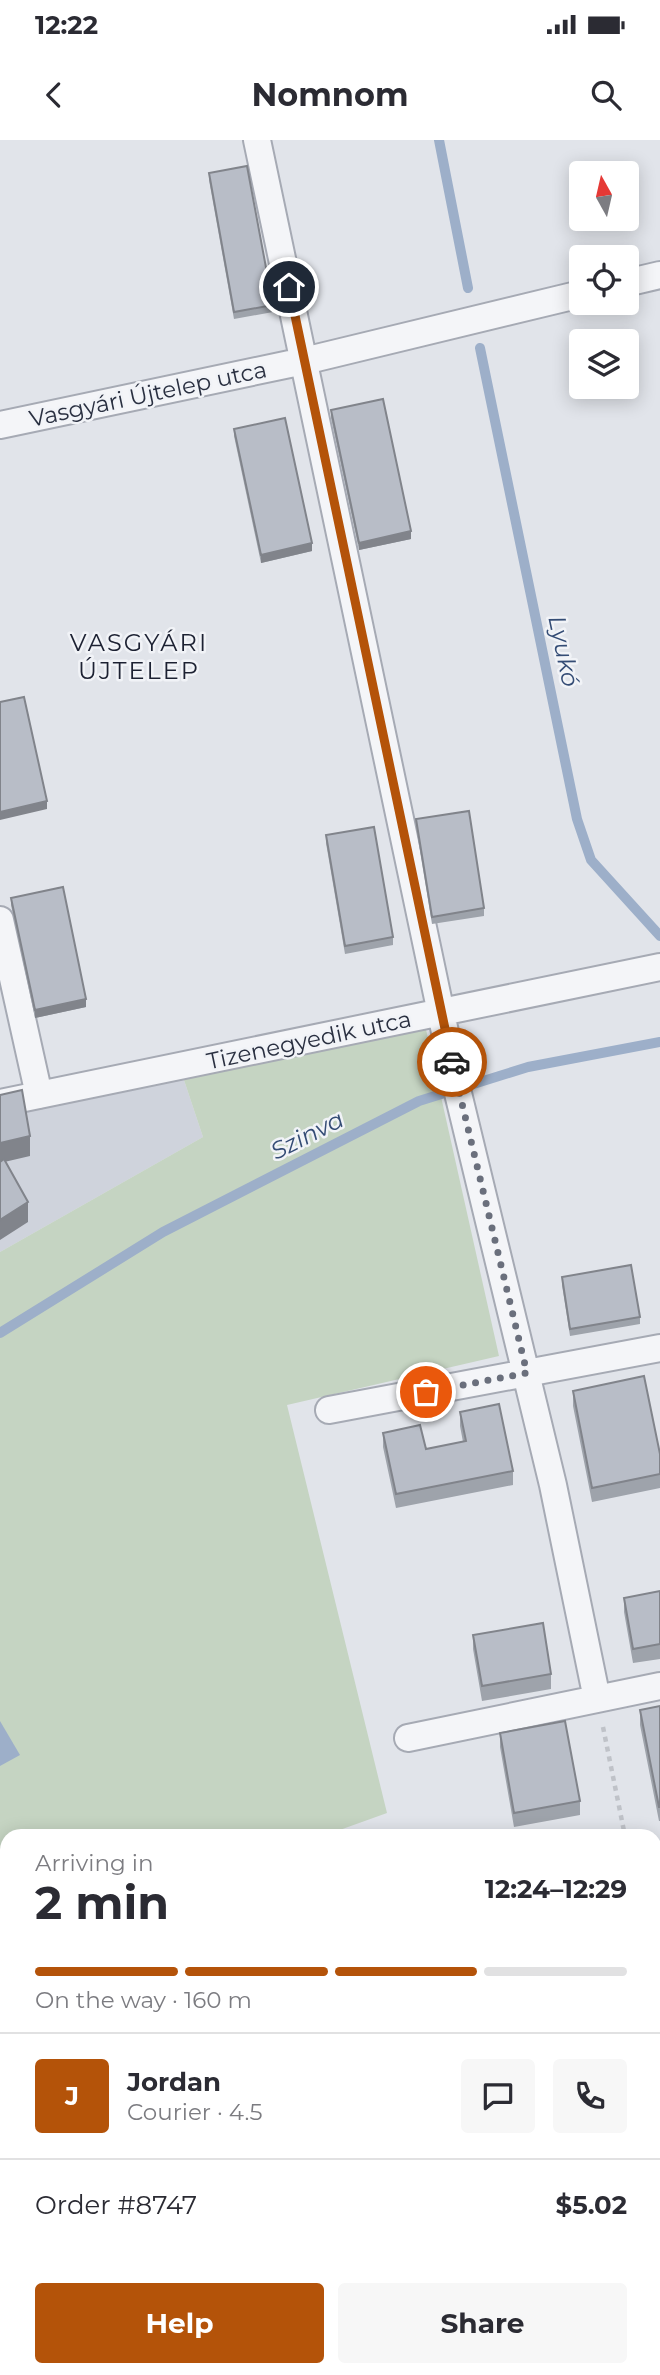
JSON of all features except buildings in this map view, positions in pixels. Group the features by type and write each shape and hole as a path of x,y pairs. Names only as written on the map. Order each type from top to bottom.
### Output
{"street":[{"path":"257,140 443,1012 457,1089 527,1373 597,1699"},
{"path":"639,280 660,275"},
{"name":"Vasgyári Újtelep utca","path":"0,425 304,361 569,297"},
{"path":"0,920 39,1096"},
{"name":"Tizenegyedik utca","path":"0,1103 660,967"},
{"path":"329,1410 660,1348"},
{"path":"408,1738 660,1686"}],"path":[{"path":"597,1699 624,1829"}],"shaded area":[{"path":"183,1077 203,1137 0,1252 0,1117"}],"green space":[{"path":"425,1025 499,1356 287,1405 387,1813 342,1829 0,1829 0,1252 203,1137 183,1077"}],"water":[{"path":"0,1721 20,1755 0,1766"}],"waterway":[{"name":"Lyukó","path":"439,140 468,288"},
{"name":"Lyukó","path":"480,348 577,819 591,860 660,936"},
{"name":"Szinva","path":"0,1333 163,1232 419,1101 528,1067 660,1042"}],"way so far":[{"path":"426,1392 527,1373 452,1062"}],"district":[{"name":"VASGYÁRI ÚJTELEP","path":"139,656"}],"route":[{"path":"289,287 452,1062"}]}
